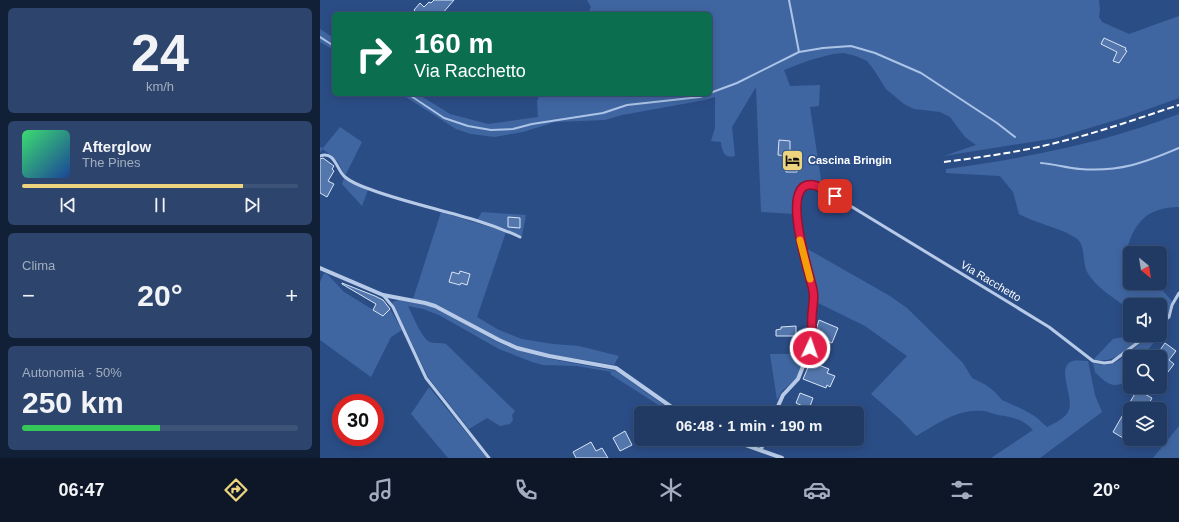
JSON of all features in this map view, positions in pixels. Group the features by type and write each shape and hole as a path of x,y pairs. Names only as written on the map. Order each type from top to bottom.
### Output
{"street":[{"path":"778,406 783,395 798,379 812,344 814,294 798,232 797,210 799,193 804,187 812,185 821,188"},
{"path":"320,268 383,295 422,302 438,308 498,340 517,348 548,356 616,368 670,406"},
{"path":"751,446 782,458"}],"lane":[{"path":"320,156 326,155 337,162 344,176 357,184 392,197 502,229 520,237"},
{"name":"Via Racchetto","path":"821,188 1049,327 1091,360 1102,363 1112,362 1139,342"},
{"path":"1167,319 1179,292"},
{"path":"383,295 393,307 426,378 489,458"}],"shaded area":[{"path":"587,0 1099,0 1099,17 1102,22 1129,34 1179,16 1179,98 1126,117 1056,138 944,156 976,145 965,137 950,117 940,112 914,109 904,104 886,89 867,61 856,56 844,53 833,54 810,60 784,70 790,86 820,85 819,106 810,107 822,186 814,183 803,185 797,194 795,214 761,212 756,87 732,127 735,156 731,157 724,154 721,142 711,141 715,128 715,97 622,115 605,120 555,122 523,132 494,137 471,134 456,129 404,96 421,96 450,114 488,124 538,117 537,101 539,96 712,96 712,12 589,12 591,7"},
{"path":"320,29 332,37 332,49 320,42"},
{"path":"1179,114 1179,207 1168,208 1151,213 1144,218 1134,231 1128,246 1123,246 1123,290 1162,290 1172,301 1167,317 1167,298 1123,298 1123,305 1107,293 1091,278 1087,272 1083,249 1079,241 1069,234 1019,214 1013,192 1000,176 946,173 946,169 1006,160 1064,148 1151,124"},
{"path":"340,127 362,142 345,176 338,162 323,149 320,152 320,147 323,148"},
{"path":"344,178 368,190 362,206 342,184"},
{"path":"441,212 506,232 477,317 499,330 522,339 579,346 619,356 614,365 527,350 502,340 440,307 413,299"},
{"path":"482,212 526,215 522,236 506,229 477,220"},
{"path":"804,247 890,296 907,308 963,363 972,378 986,385 1002,400 1036,417 1047,427 1063,418 1068,413 1070,404 1065,369 1068,364 1073,361 1088,361 1095,395 1102,412 1040,458 991,458 1033,430 1025,423 1017,419 996,415 985,411 956,414 916,436 901,420 871,394 907,356 865,326 816,302 815,289"},
{"path":"324,273 328,275 344,292 383,316 390,309 402,330 391,337 371,377 320,340 320,282"},
{"path":"399,300 430,306 446,313 497,342 514,349 551,359 616,371 665,406 660,406 610,374 612,372 577,366 543,365 532,362 499,349 439,315 423,309 408,306 427,340 432,343 446,344 515,411 512,415 513,420 510,424 500,426 487,418 469,429 428,377 392,302"},
{"path":"1123,337 1123,342 1137,342 1127,350 1123,350 1122,354 1108,360 1094,359 1113,339"},
{"path":"1142,342 1155,342 1148,350 1132,350"},
{"path":"770,354 807,354 796,379 782,391 777,400"},
{"path":"1123,357 1123,383 1115,385 1108,383 1095,372 1093,363 1102,365 1113,364"},
{"path":"429,387 487,458 448,458 411,414"},
{"path":"1179,426 1179,458 1153,458 1163,446 1167,446 1167,441"}],"building":[{"path":"434,0 454,0 444,12 416,12 414,10 420,3 424,7 429,2 431,3"},
{"path":"1104,38 1126,48 1125,50 1127,51 1119,63 1113,61 1117,52 1101,44"},
{"path":"779,140 790,141 790,151 798,151 797,172 786,172 787,156 778,155"},
{"path":"323,158 334,166 332,169 334,171 328,181 334,184 327,197 320,193 320,159"},
{"path":"508,217 520,218 520,228 508,227"},
{"path":"460,271 470,274 467,285 449,282 452,272 459,274"},
{"path":"342,283 383,300 390,309 383,316 373,310 376,304"},
{"path":"819,320 838,328 832,343 821,338 823,333 816,330"},
{"path":"796,326 796,336 776,336 776,330 781,329 781,327"},
{"path":"1165,343 1176,351 1169,360 1174,364 1168,372 1167,350 1160,350"},
{"path":"816,364 829,369 827,373 835,376 830,387 827,385 826,388 803,379 809,365 814,367"},
{"path":"800,393 813,398 810,406 802,406 796,403"},
{"path":"1135,394 1144,394 1152,398 1150,402 1130,402"},
{"path":"1123,414 1123,438 1113,432"},
{"path":"625,431 632,445 620,451 613,438"},
{"path":"591,442 596,451 602,448 608,458 576,458 573,452"}],"waterway":[{"path":"789,0 799,52"},
{"path":"320,37 332,45"},
{"path":"712,92 737,83 799,52 823,48 851,46 875,53 921,73 997,123 1015,137"},
{"path":"411,96 444,118 468,126 491,130 513,129 532,124 603,113 627,105 703,96"},
{"path":"1041,163 1094,170 1120,168 1143,162 1179,148"}],"railway":[{"path":"944,162 1045,146 1179,105"}],"slow traffic":[{"path":"800,240 810,279"}],"place":[{"name":"Cascina Bringin","path":"792,160"}],"route":[{"path":"810,348 812,344 814,294 798,232 797,210 799,195 805,186 814,185 835,196"}]}
